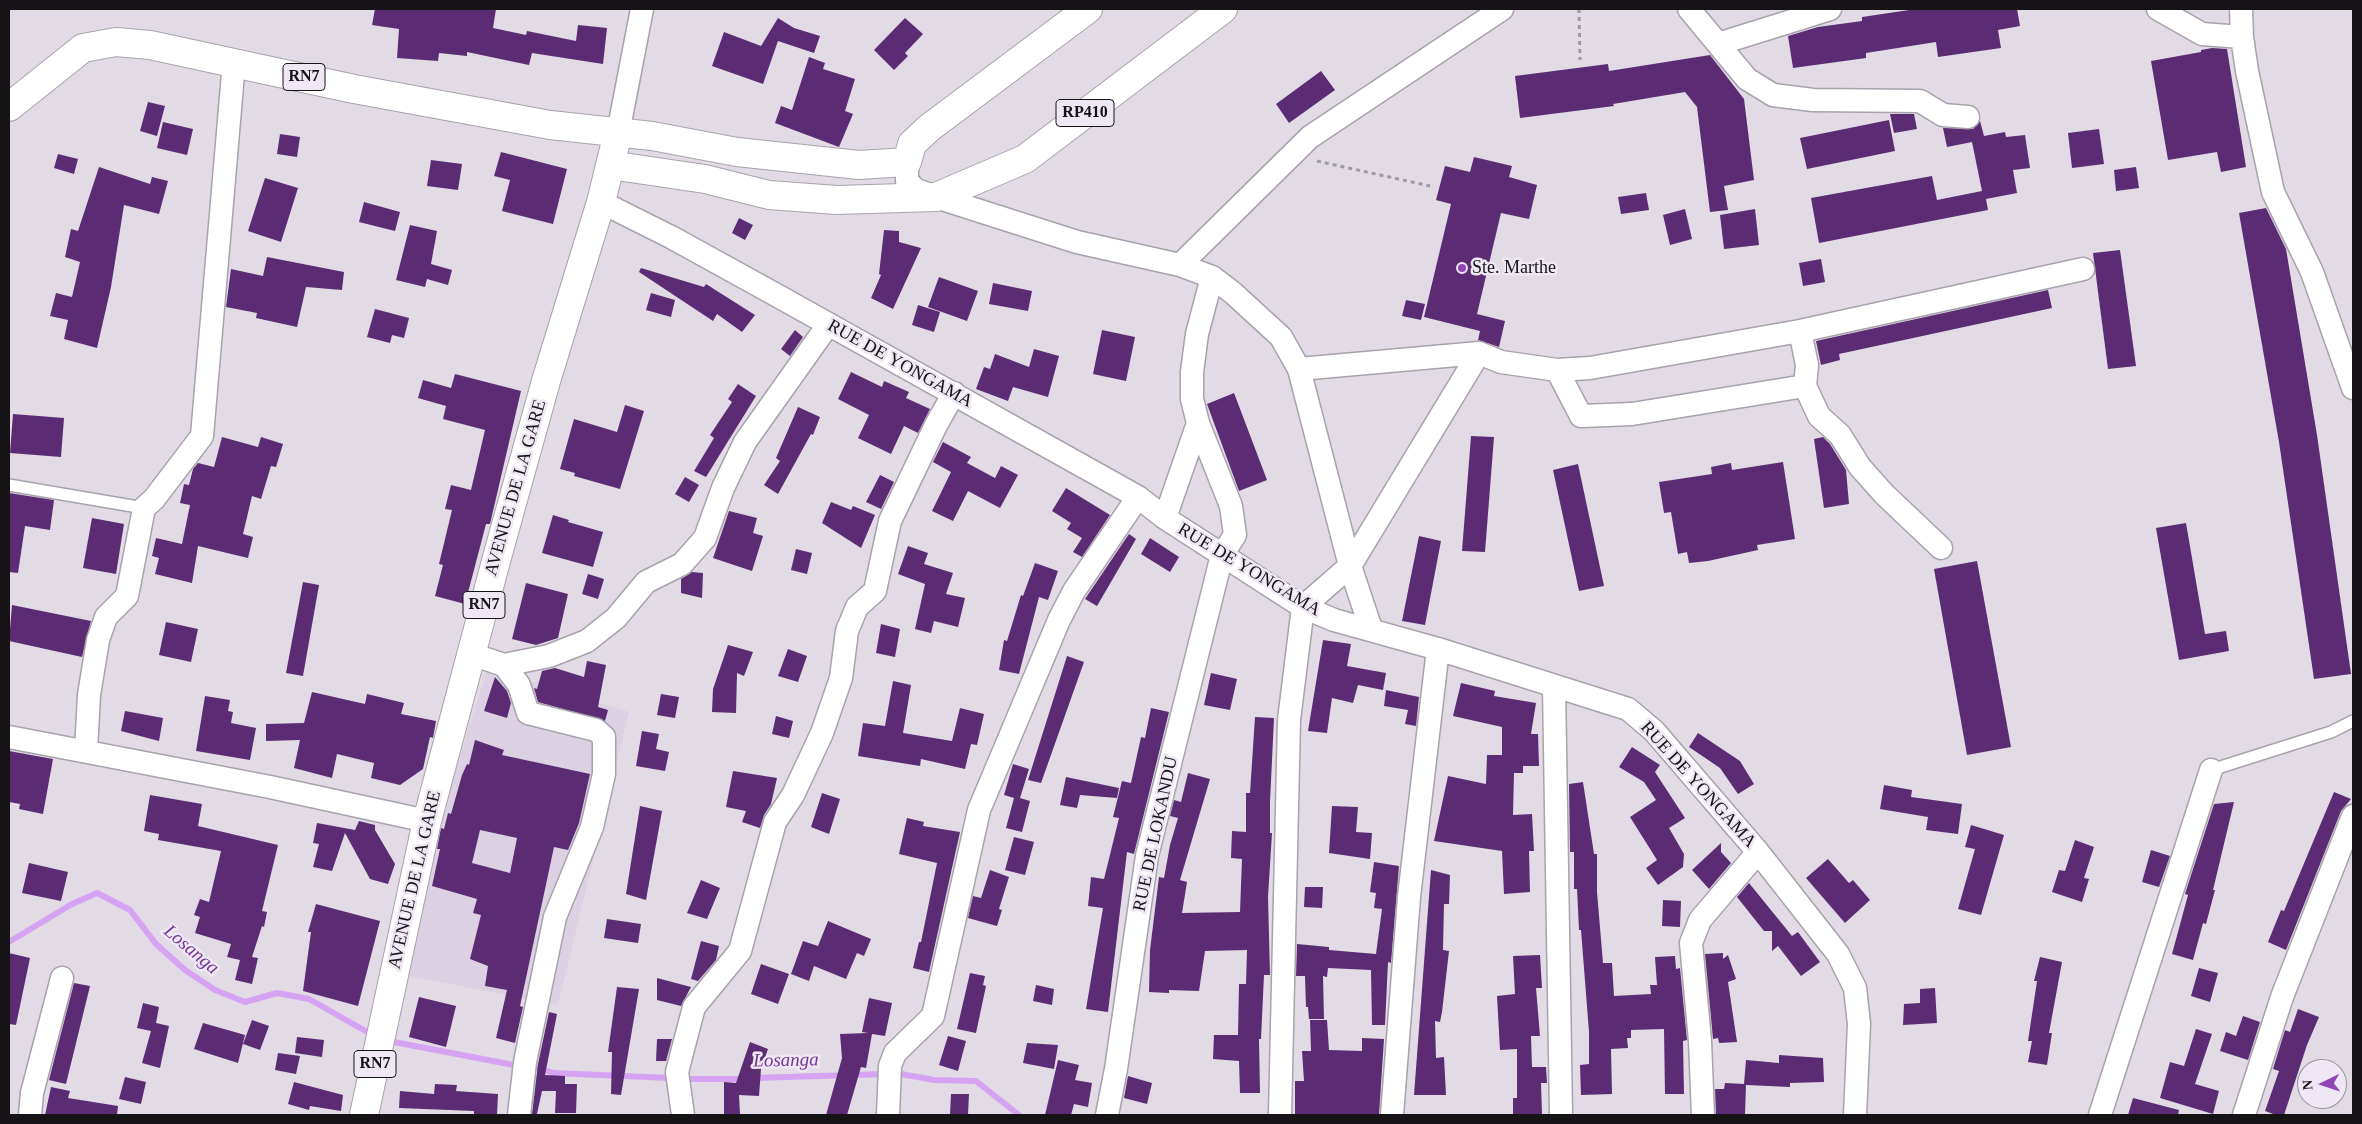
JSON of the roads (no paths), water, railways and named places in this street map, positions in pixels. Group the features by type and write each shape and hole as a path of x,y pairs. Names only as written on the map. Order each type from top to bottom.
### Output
{"main road":[{"path":"618,133 652,136 738,152 859,165 906,162 912,144 928,128 1088,9"},
{"name":"RP410","path":"610,165 705,179 769,195 837,200 936,197 1024,159 1223,9"},
{"name":"RN7","path":"9,107 83,48 116,42 150,45 364,91 550,125 618,133"},
{"name":"AVENUE DE LA GARE","path":"364,1115 427,821 546,381 601,202 618,133"}],"street":[{"name":"AVENUE DE LA GARE","path":"618,133 642,9"},
{"path":"1180,265 1310,137 1502,9"},
{"path":"1689,9 1747,79 1773,95 1813,100 1920,101 1943,115 1968,116"},
{"path":"1718,44 1830,9"},
{"path":"2158,9 2202,34 2242,37"},
{"path":"2241,9 2242,37 2247,72 2273,192 2312,272 2353,388"},
{"path":"86,751 89,695 98,640 106,617 127,596 144,508 154,500 202,436 234,62"},
{"path":"906,162 908,181 916,190 1077,242 1180,265 1212,277 1233,293 1281,337 1299,369 1350,566 1371,629"},
{"name":"RUE DE YONGAMA","path":"601,202 671,237 1138,497 1165,518 1303,607 1334,620 1438,649 1628,709 1654,731 1758,852 1838,954 1856,988 1859,1024 1855,1115"},
{"path":"1299,369 1478,353 1501,362 1556,370 1590,368 1800,331 2083,269"},
{"name":"RUE DE LOKANDU","path":"1107,1115 1116,1069 1147,856 1222,555 1235,535 1235,520 1232,506 1198,423 1192,399 1192,372 1197,334 1212,277"},
{"path":"471,654 504,665 549,656 587,641 616,618 646,582 682,564 705,538 723,488 745,442 823,332 830,326"},
{"path":"1800,331 1807,365 1805,386 1819,416 1840,435 1860,467 1884,494 1941,548"},
{"path":"1280,1115 1290,720 1303,607 1350,566 1478,353"},
{"path":"1556,370 1581,416 1632,414 1805,386"},
{"path":"683,1115 677,1072 694,1007 740,951 775,822 793,795 813,751 841,678 847,631 858,607 875,591 890,521 936,425 954,393"},
{"path":"1165,518 1198,423"},
{"path":"888,1115 890,1066 895,1053 933,1016 979,810 1059,620 1074,592 1138,497"},
{"path":"1392,1115 1409,897 1438,649"},
{"path":"504,665 519,685 528,713 596,730 604,737 604,774 592,827 555,917 525,1062 519,1115"},
{"path":"1554,686 1560,1115"},
{"path":"9,736 270,787 427,821"},
{"path":"2100,1115 2211,770"},
{"path":"2244,1115 2282,997 2353,816"},
{"path":"1703,1115 1700,1040 1690,957 1691,943 1700,920 1758,852"},
{"path":"30,1115 32,1093 62,978"}],"lane":[{"path":"9,485 144,508"},
{"path":"2211,770 2330,732 2353,721"}],"waterway":[{"name":"Losanga","path":"9,942 72,904 97,893 130,910 156,944 185,970 215,990 245,1002 277,993 309,999 369,1033"},
{"name":"Losanga","path":"394,1042 519,1066"},
{"name":"Losanga","path":"531,1066 554,1073 670,1078"},
{"name":"Losanga","path":"754,1078 885,1074"},
{"name":"Losanga","path":"901,1074 934,1080 976,1081 1019,1115"},
{"name":"Losanga","path":"688,1079 744,1079"}],"place":[{"name":"Ste. Marthe","path":"1462,268"}]}
